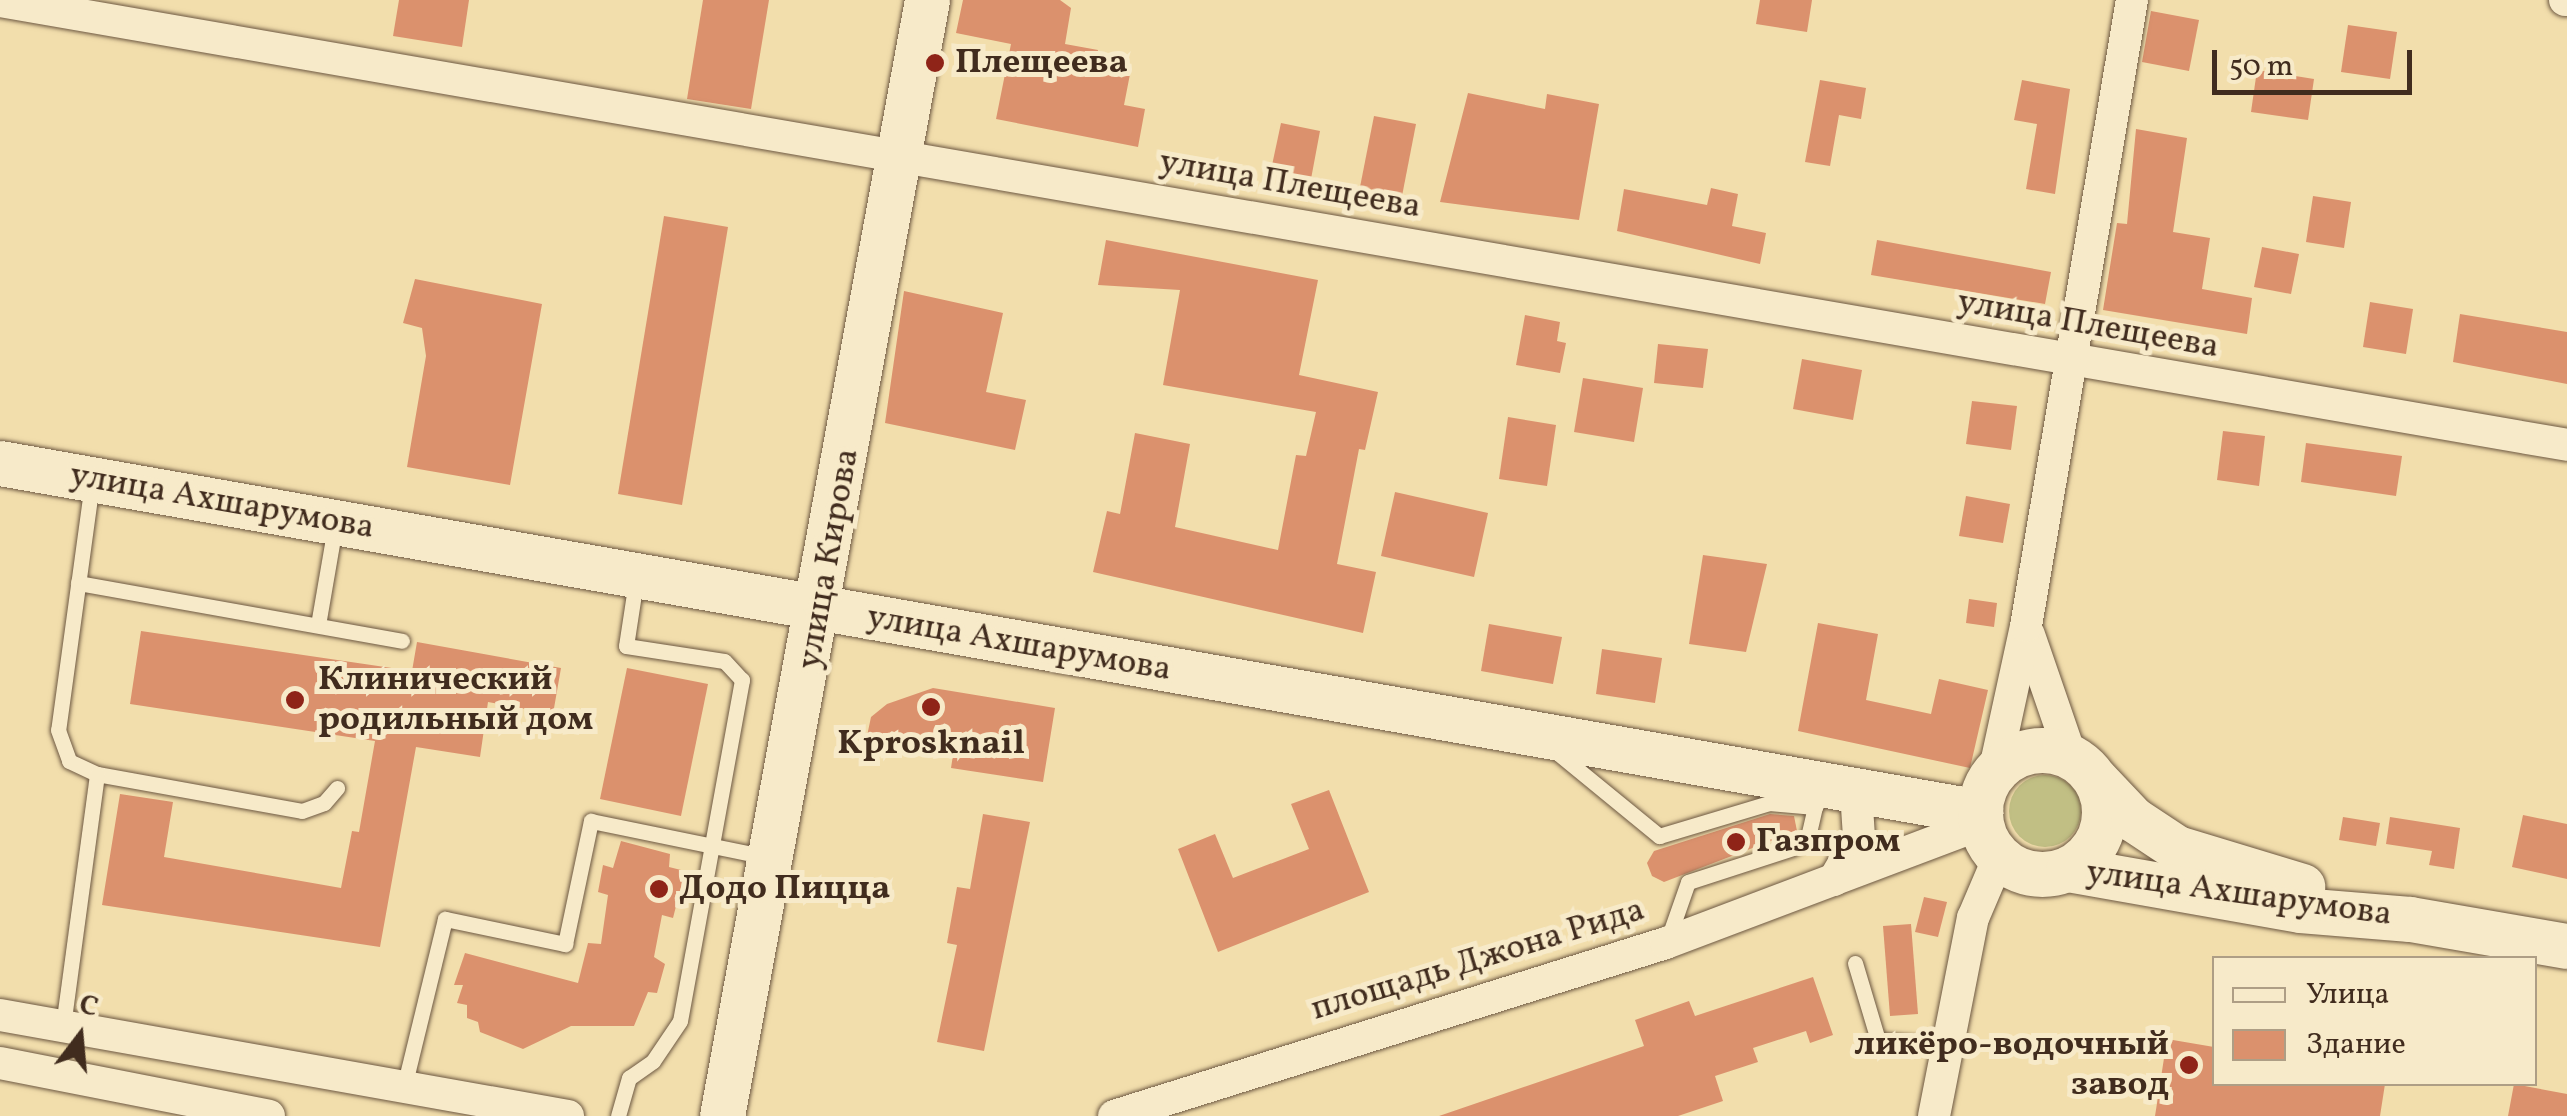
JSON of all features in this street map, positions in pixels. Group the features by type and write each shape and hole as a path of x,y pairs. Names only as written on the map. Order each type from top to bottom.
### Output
{"street":[{"name":"улица Кирова","path":"722,1116 820,610 927,0"},
{"path":"1934,1116 2026,626 2132,0"},
{"name":"улица Плещеева","path":"0,1 2072,364 2567,446"},
{"name":"улица Ахшарумова","path":"0,463 1532,732 1832,795 1989,823"},
{"path":"1989,823 2032,874 2068,869 2086,858 2102,830 2104,799 2083,768 2026,626"},
{"path":"1989,823 2030,752 2083,768"},
{"name":"улица Ахшарумова","path":"2083,768 2133,819 2177,848 2410,918"},
{"path":"1832,795 1859,837 1849,875"},
{"name":"площадь Джона Рида","path":"1114,1116 1666,943 1989,823"},
{"name":"улица Ахшарумова","path":"2068,869 2300,910 2410,918 2567,946"},
{"path":"0,1015 568,1116"},
{"path":"0,1063 269,1116"}],"lane":[{"path":"92,479 58,730 69,760 97,774 302,811 324,803 337,788"},
{"path":"318,625 336,523"},
{"path":"618,1116 629,1078 653,1061 680,1020 742,680 724,661 626,646 637,577"},
{"path":"78,583 402,641"},
{"path":"1532,732 1659,836 1769,804 1832,795"},
{"path":"63,1026 97,774"},
{"path":"1666,943 1688,882 1793,848 1808,837 1832,795"},
{"path":"404,1087 445,920 566,944 591,821 772,858"},
{"path":"1854,962 1878,1040 1946,1046"}],"shaded area":[{"path":"2045,775 2071,785 2081,811 2071,837 2045,847 2019,837 2009,811 2019,785"}],"building":[{"path":"399,0 469,0 462,47 393,36"},
{"path":"703,0 769,0 751,109 687,99"},
{"path":"963,0 1060,0 1071,8 1065,44 1098,50 1096,63 1131,69 1124,105 1145,109 1138,147 996,119 1011,44 956,33"},
{"path":"1760,0 1812,0 1807,32 1756,24"},
{"path":"2151,11 2199,20 2189,71 2142,62"},
{"path":"2348,25 2397,32 2390,79 2341,72"},
{"path":"2257,70 2314,79 2308,120 2251,112"},
{"path":"1820,80 1866,88 1861,119 1839,115 1830,166 1805,162"},
{"path":"2022,80 2070,89 2055,194 2026,189 2037,124 2014,120"},
{"path":"1468,93 1545,109 1547,94 1599,104 1579,220 1440,202"},
{"path":"1374,116 1416,124 1402,196 1360,187"},
{"path":"1281,123 1320,131 1311,179 1271,170"},
{"path":"2136,129 2187,138 2173,232 2210,238 2202,289 2252,298 2247,334 2103,310 2117,223 2127,224"},
{"path":"1711,188 1738,194 1732,226 1766,233 1760,264 1617,231 1624,189 1707,205"},
{"path":"2313,196 2351,202 2344,248 2306,242"},
{"path":"664,216 728,227 682,505 618,494"},
{"path":"1106,240 1318,280 1299,375 1378,392 1365,450 1359,449 1337,564 1376,572 1363,633 1093,572 1107,511 1120,514 1135,433 1190,444 1175,527 1278,550 1296,455 1306,456 1316,412 1163,385 1180,290 1098,285"},
{"path":"1877,240 2051,272 2045,304 1871,275"},
{"path":"2262,247 2299,254 2291,294 2254,287"},
{"path":"415,279 542,304 510,485 407,467 426,356 422,328 403,323"},
{"path":"904,291 1003,313 986,392 1026,400 1015,450 885,423"},
{"path":"2370,302 2413,309 2406,354 2363,347"},
{"path":"2460,314 2567,332 2567,384 2453,362"},
{"path":"1525,315 1560,322 1557,341 1566,343 1560,373 1516,365"},
{"path":"1658,344 1708,349 1703,388 1654,383"},
{"path":"1802,359 1862,370 1853,420 1793,409"},
{"path":"1583,378 1643,388 1634,442 1574,432"},
{"path":"1972,401 2017,406 2011,450 1966,444"},
{"path":"1508,417 1556,425 1547,486 1499,479"},
{"path":"2223,431 2265,436 2259,486 2217,480"},
{"path":"2306,443 2402,456 2396,496 2301,482"},
{"path":"1395,492 1488,513 1474,577 1381,556"},
{"path":"1966,496 2010,504 2003,543 1959,536"},
{"path":"1703,555 1767,564 1746,652 1689,644"},
{"path":"1969,599 1997,603 1994,627 1966,623"},
{"path":"1818,623 1878,634 1866,700 1931,714 1939,679 1988,690 1970,768 1798,731"},
{"path":"1489,624 1562,637 1553,684 1481,671"},
{"path":"141,631 412,671 417,642 561,668 553,714 488,702 480,757 416,747 380,947 102,905 120,794 173,802 164,857 341,888 352,831 359,832 375,741 130,704"},
{"path":"1602,649 1662,658 1655,703 1596,694"},
{"path":"627,668 708,684 681,816 600,799"},
{"path":"933,688 1055,708 1043,782 951,768 953,755 867,736 871,717 887,704"},
{"path":"1329,790 1369,892 1218,952 1178,849 1215,834 1233,878 1309,849 1291,804"},
{"path":"983,814 1030,822 984,1051 937,1042 957,945 947,943 957,887 970,889"},
{"path":"1770,814 1794,816 1797,831 1664,882 1652,876 1647,863 1654,851"},
{"path":"2523,815 2567,824 2567,879 2512,867"},
{"path":"2343,817 2380,823 2376,846 2339,840"},
{"path":"2390,817 2460,828 2454,869 2429,865 2432,851 2386,844"},
{"path":"621,841 670,854 669,867 685,871 673,918 662,915 654,957 665,964 657,993 648,992 634,1026 571,1026 523,1049 480,1032 478,1022 467,1018 467,1005 457,1003 463,985 454,985 465,953 578,983 588,943 601,944 608,895 598,892 603,865 613,868"},
{"path":"1924,897 1947,902 1938,937 1915,932"},
{"path":"1911,924 1918,1014 1890,1016 1883,926"},
{"path":"1813,977 1833,1035 1810,1043 1806,1031 1753,1048 1758,1062 1715,1076 1723,1101 1678,1116 1439,1116 1644,1046 1635,1020 1689,1001 1695,1016"},
{"name":"ликёро-водочный завод","path":"2167,1039 2212,1047 2212,1086 2385,1086 2380,1116 2155,1116"},
{"path":"2514,1086 2567,1094 2567,1116 2508,1116"}],"place":[{"name":"Плещеева","path":"935,63"},
{"name":"Клинический родильный дом","path":"295,700"},
{"name":"Kprosknail","path":"931,707"},
{"name":"Газпром","path":"1736,842"},
{"name":"Додо Пицца","path":"659,889"},
{"name":"ликёро-водочный завод","path":"2189,1065"}]}
